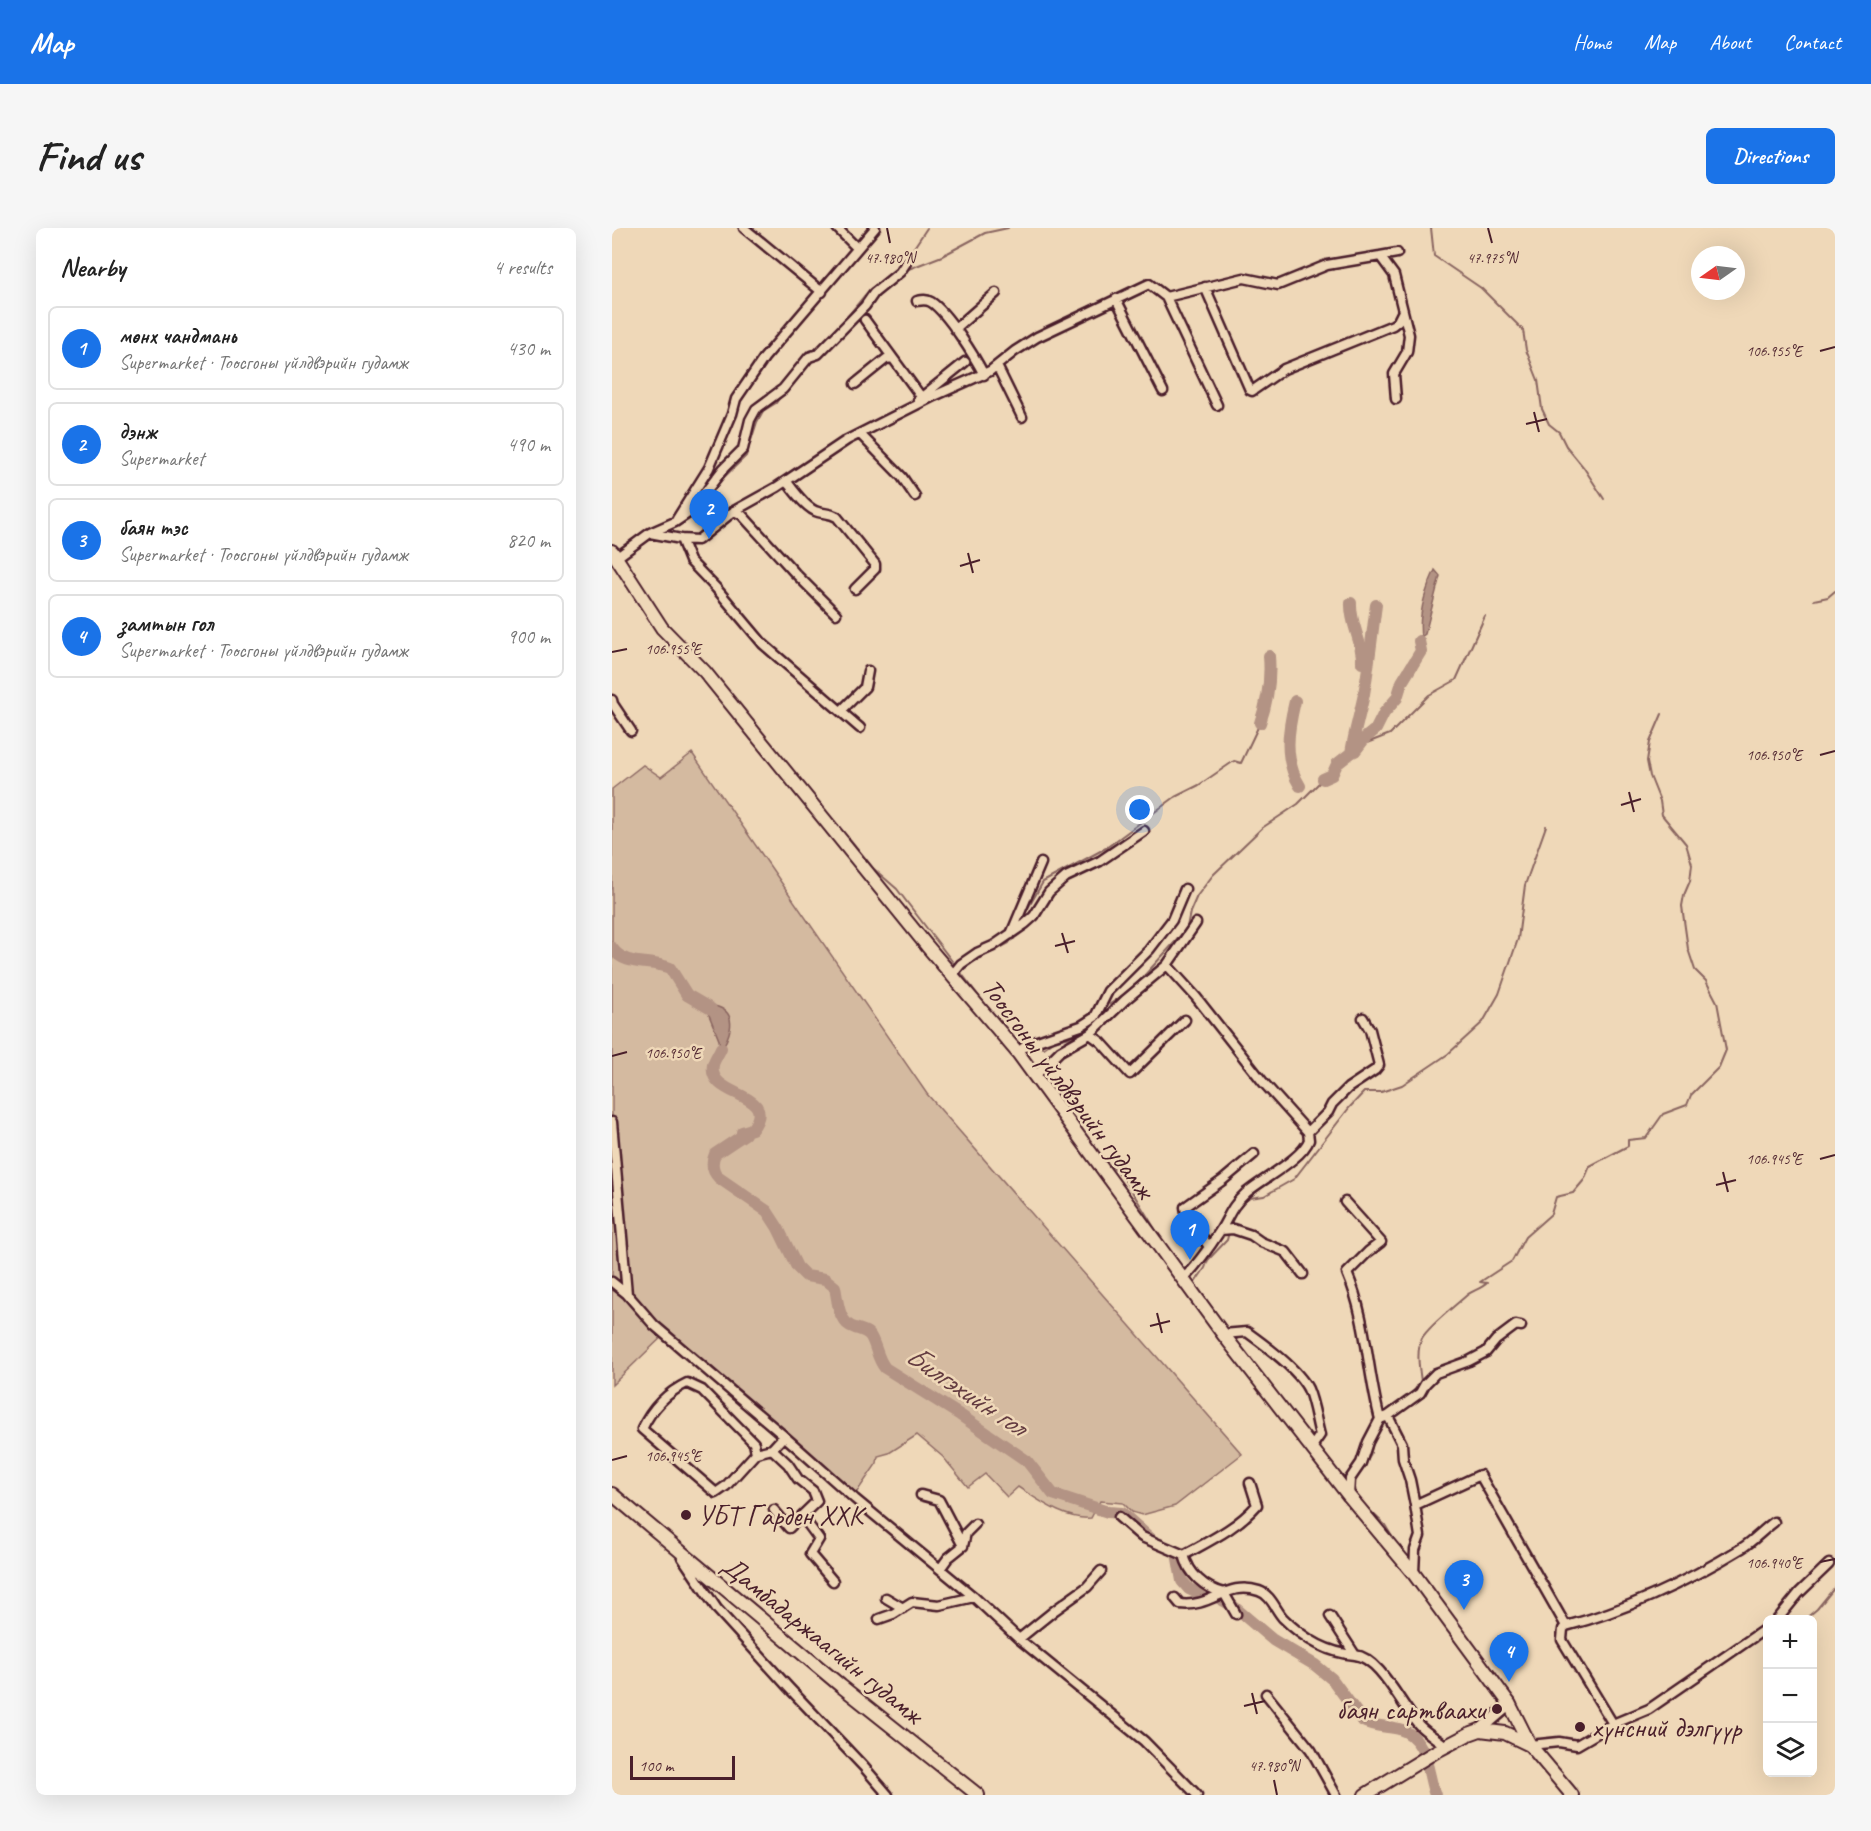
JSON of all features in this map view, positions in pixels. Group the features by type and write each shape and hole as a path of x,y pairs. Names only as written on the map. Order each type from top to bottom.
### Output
{"main road":[{"name":"Тоосгоны үйлдвэрийн гудамж","path":"614,555 662,628 705,672 1018,1053 1223,1334 1348,1496 1414,1574 1510,1704 1530,1745"},
{"name":"Дамбадаржаагийн гудамж","path":"612,1494 841,1686 978,1795"},
{"path":"1365,1795 1440,1749 1480,1730 1505,1733 1530,1745 1572,1795"}],"street":[{"path":"744,228 822,292"},
{"path":"837,228 858,248"},
{"path":"675,522 709,468 736,399 764,358 874,228"},
{"path":"1166,297 1244,278 1278,285 1327,265 1397,253"},
{"path":"1380,256 1394,275 1409,335 1407,352 1394,374 1396,399"},
{"path":"614,555 690,512 724,468 743,449 750,420 756,409 783,389 809,357 818,354 865,306 874,293 900,272 906,263"},
{"path":"650,533 698,540 734,511 751,503 847,440 934,396 984,375 1037,337 1149,284 1166,297 1217,405"},
{"path":"1205,287 1252,391 1284,369 1389,327 1398,321 1403,312"},
{"path":"955,329 996,293"},
{"path":"1116,299 1163,391"},
{"path":"917,301 925,300 934,304 955,329 984,375"},
{"path":"865,320 922,398"},
{"path":"855,384 886,360 892,358"},
{"path":"901,414 965,362"},
{"path":"997,366 1022,417"},
{"path":"860,434 902,477 915,496"},
{"path":"786,481 816,512 830,513 837,518 875,564 874,569 855,589"},
{"path":"734,511 742,515 836,615"},
{"path":"681,539 690,561 763,644 842,710 860,728"},
{"path":"842,710 865,687 868,671"},
{"path":"612,703 631,730"},
{"path":"952,975 961,964 977,952 1011,935 1034,916 1049,892 1066,877 1100,861 1144,831"},
{"path":"1011,935 1041,863"},
{"path":"1018,1053 1026,1045 1081,1026 1095,1017 1108,991 1149,950 1172,920 1185,889"},
{"path":"1035,1076 1060,1051 1090,1034 1125,1000 1167,965 1196,923"},
{"path":"1167,965 1196,997 1263,1082 1308,1132 1309,1140 1307,1145 1274,1174 1247,1192 1230,1209 1221,1230 1183,1279"},
{"path":"1308,1132 1348,1088 1379,1065 1370,1030 1363,1018"},
{"path":"1090,1034 1101,1042 1130,1074 1185,1020"},
{"path":"612,1122 627,1294"},
{"path":"1209,1247 1186,1213 1185,1207 1254,1154"},
{"path":"1345,1202 1381,1242 1347,1273 1362,1324 1373,1393 1384,1418 1402,1444 1403,1459 1410,1480 1420,1536 1414,1550 1414,1574"},
{"path":"1221,1230 1233,1229 1251,1235 1261,1242 1286,1252 1303,1274"},
{"path":"612,1282 627,1294 654,1325 855,1499 1143,1741 1197,1795"},
{"path":"1348,1496 1350,1479 1361,1463 1368,1442 1384,1418 1420,1393 1436,1373 1486,1352 1496,1340 1516,1325 1521,1326"},
{"path":"1223,1334 1247,1332 1273,1350 1306,1386 1312,1399 1320,1435 1311,1448"},
{"path":"756,1453 754,1443 702,1390 687,1383 672,1390 658,1404 642,1429 716,1493 726,1486 756,1453 772,1449 784,1436"},
{"path":"772,1449 788,1464 798,1479 813,1491 817,1501 789,1528 774,1510"},
{"path":"1415,1505 1480,1475 1566,1626"},
{"path":"1184,1555 1248,1516 1257,1505 1250,1483"},
{"path":"921,1495 939,1500 963,1546"},
{"path":"802,1516 819,1539 810,1554 833,1581"},
{"path":"1119,1517 1142,1537 1184,1555"},
{"path":"1613,1724 1562,1640 1563,1629 1566,1626 1601,1616 1691,1577 1744,1547 1774,1522"},
{"path":"940,1569 948,1558 963,1546 966,1533 975,1524"},
{"path":"677,1549 717,1609 888,1795"},
{"path":"1184,1555 1187,1568 1212,1589 1222,1594 1236,1614"},
{"path":"1781,1615 1799,1593 1829,1564"},
{"path":"1019,1639 1087,1587 1101,1571"},
{"path":"1175,1598 1180,1604 1191,1605 1232,1589 1246,1587 1262,1592 1273,1602 1282,1617 1317,1645 1335,1652 1361,1656 1374,1665 1440,1749"},
{"path":"879,1619 893,1614 912,1602 939,1605 974,1597"},
{"path":"886,1598 903,1608"},
{"path":"1330,1616 1355,1655"},
{"path":"1530,1745 1559,1742 1577,1744 1613,1724 1649,1709 1763,1630"},
{"path":"1266,1694 1311,1750 1336,1795"},
{"path":"1480,1730 1510,1704"}],"shaded area":[{"path":"1435,570 1440,576 1425,634 1421,637 1423,603"},
{"path":"692,753 927,1094 1242,1454 1175,1506 1142,1515 1132,1512 1123,1503 1100,1501 1091,1518 1072,1516 1062,1513 1018,1487 1007,1497 985,1474 968,1487 943,1457 917,1435 889,1453 878,1456 877,1463 852,1499 667,1332 612,1385 612,789 643,765 661,777"},
{"path":"699,1002 718,1007 726,1011 730,1017 731,1024 727,1040 716,1061 714,1060 720,1047 719,1040 707,1010 698,1004"}],"waterway":[{"path":"909,269 909,255 927,228"},
{"path":"906,270 942,256 985,233 1008,228"},
{"path":"1431,228 1434,256 1481,288 1523,330 1526,350 1538,380 1542,409 1549,424 1559,432 1566,446 1584,468 1604,499"},
{"path":"839,327 870,289 889,276"},
{"path":"823,354 833,346 835,341"},
{"path":"718,483 746,456 763,411 776,403 783,393"},
{"path":"681,523 703,510 711,492"},
{"path":"1814,600 1828,597 1835,591"},
{"path":"1351,603 1352,619 1361,647 1362,663"},
{"path":"1323,779 1332,775 1337,764 1351,753 1364,694 1376,605"},
{"path":"1359,746 1390,734 1429,695 1456,680 1485,616"},
{"path":"1351,753 1376,729 1384,713 1397,698 1402,682 1421,651 1419,641"},
{"path":"1260,723 1268,690 1269,656"},
{"path":"1295,701 1288,744 1291,765 1300,786"},
{"path":"1410,1396 1421,1381 1419,1348 1422,1338 1430,1328 1467,1295 1487,1283 1480,1282 1512,1261 1525,1237 1551,1214 1556,1197 1573,1193 1584,1180 1590,1166 1628,1146 1628,1140 1646,1138 1663,1114 1687,1105 1691,1095 1719,1067 1726,1050 1717,1002 1706,981 1695,970 1688,949 1682,906 1690,881 1692,864 1686,844 1662,815 1660,801 1647,761 1650,742 1662,714"},
{"path":"1020,922 1043,882 1106,848 1175,797 1199,785 1234,761 1241,763 1260,723"},
{"path":"1111,1010 1110,1004 1132,989 1187,927 1197,896 1213,875 1262,828 1298,804 1323,779"},
{"path":"1240,1205 1250,1198 1264,1196 1294,1179 1364,1092 1381,1092 1402,1085 1448,1054 1483,1022 1499,994 1518,939 1525,885 1546,826"},
{"path":"850,839 874,869 897,889 988,1008"},
{"path":"960,972 975,961 1009,943 1012,938"},
{"name":"Билгэхийн гол","path":"612,948 631,961 670,968 687,995 711,1009"},
{"path":"1027,1057 1035,1046 1044,1048 1055,1040 1078,1036"},
{"name":"Билгэхийн гол","path":"721,1048 714,1061 714,1076 721,1084 751,1101 757,1108 758,1117 752,1129 742,1132 745,1134 715,1154 713,1161 715,1173 767,1211 797,1267 806,1276 825,1279 835,1287 838,1305 845,1322 870,1335 885,1368 1027,1461 1053,1494 1108,1512 1122,1513 1151,1539"},
{"path":"1102,1158 1123,1177 1165,1245"},
{"path":"1194,1284 1208,1260 1227,1240 1229,1232"},
{"path":"1172,1254 1187,1273"},
{"path":"1190,1278 1229,1331"},
{"path":"1254,1365 1284,1403"},
{"path":"1357,1497 1354,1483 1370,1456 1373,1442"},
{"path":"1365,1506 1385,1525 1397,1545"},
{"name":"Билгэхийн гол","path":"1169,1548 1177,1553 1182,1581 1189,1589 1219,1598 1233,1606 1273,1640 1315,1665 1332,1679 1363,1721 1409,1733 1416,1740 1425,1757 1435,1795"},
{"path":"1401,1549 1411,1561"},
{"path":"1417,1567 1432,1588"},
{"path":"1810,1615 1835,1587"}],"place":[{"name":"дэнж","path":"709,539"},
{"name":"мөнх чандмань","path":"1190,1260"},
{"name":"УБТ Гарден ХХК","path":"686,1515"},
{"name":"баян тэс","path":"1464,1610"},
{"name":"замтын гол","path":"1509,1682"},
{"name":"баян сартваахи","path":"1497,1709"},
{"name":"хүнсний дэлгүүр","path":"1580,1727"}]}
